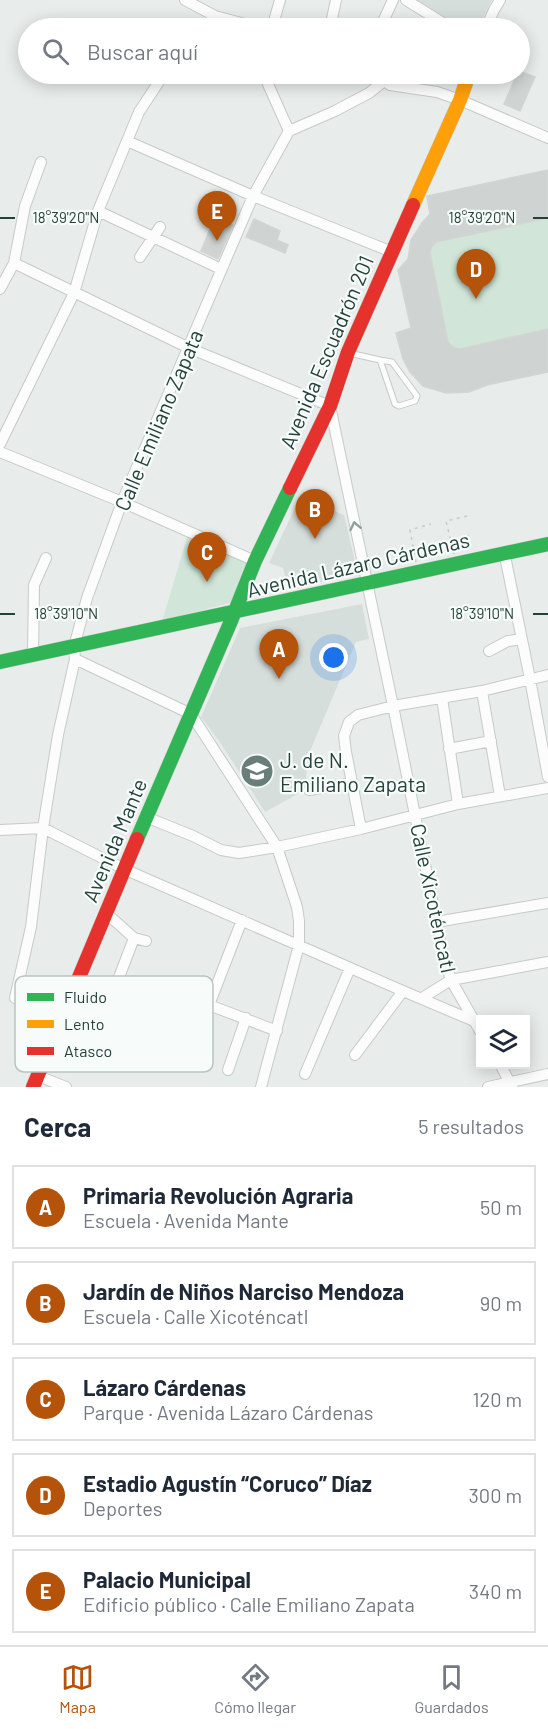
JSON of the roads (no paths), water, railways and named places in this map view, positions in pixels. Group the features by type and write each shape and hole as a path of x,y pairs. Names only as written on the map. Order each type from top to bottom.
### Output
{"street":[{"path":"185,0 222,18"},
{"path":"275,18 280,0"},
{"path":"332,18 336,0"},
{"path":"385,18 393,0"},
{"path":"406,0 435,18"},
{"path":"490,18 500,0"},
{"path":"0,444 74,293 98,211 139,112 157,84"},
{"path":"268,84 289,130 335,111 369,93 375,84"},
{"path":"388,84 437,92 548,138"},
{"name":"Avenida Escuadrón 201","path":"233,617 255,561 330,406 348,352 466,84"},
{"name":"Calle Emiliano Zapata","path":"20,976 31,927 42,828 58,735 87,598 122,502 221,269 253,196 289,130"},
{"path":"127,141 253,196 392,252"},
{"path":"0,289 14,263 25,207 41,162"},
{"path":"98,211 221,269"},
{"path":"140,257 160,227"},
{"path":"14,263 189,348 330,406"},
{"name":"Calle Xicoténcatl","path":"330,406 416,814 436,922 451,980 476,1024"},
{"path":"0,452 122,502 255,561"},
{"name":"Avenida Lázaro Cárdenas","path":"368,586 417,572 548,544"},
{"name":"Avenida Lázaro Cárdenas","path":"0,667 368,586 548,552"},
{"path":"33,655 34,585 46,558"},
{"path":"506,561 548,777"},
{"name":"Avenida Mante","path":"80,976 233,617"},
{"path":"489,651 508,641 522,639"},
{"path":"74,652 191,714 277,847 297,907 299,945 261,1087"},
{"name":"Avenida Lázaro Cárdenas","path":"0,662 33,655 74,652"},
{"path":"362,829 345,752 344,736 349,722 358,714 482,691 548,675"},
{"path":"482,691 501,796"},
{"path":"442,698 458,804"},
{"path":"449,749 491,741"},
{"path":"309,790 353,783"},
{"path":"146,817 221,850 239,853 362,829 458,804 548,788"},
{"path":"0,830 42,828 124,869 474,1021"},
{"path":"209,835 221,850"},
{"path":"436,922 548,903"},
{"path":"106,913 134,938 146,941"},
{"path":"213,993 242,920"},
{"path":"119,976 134,938"},
{"path":"422,998 451,980 548,962"},
{"path":"304,1074 350,968"},
{"path":"356,1055 403,991"},
{"path":"213,1005 277,1030"},
{"path":"228,1070 246,1018"},
{"path":"502,1069 511,1085"},
{"path":"488,1087 511,1085 548,1074"},
{"path":"36,1082 66,1087"}],"lane":[{"path":"348,352 392,362 417,396 415,401 399,406 395,404 380,360"}],"place":[{"name":"Palacio Municipal","path":"217,241"},
{"name":"Estadio Agustín “Coruco” Díaz","path":"476,299"},
{"name":"Jardín de Niños Narciso Mendoza","path":"315,539"},
{"name":"Lázaro Cárdenas","path":"207,582"},
{"name":"Primaria Revolución Agraria","path":"279,679"},
{"name":"J. de N. Emiliano Zapata","path":"257,771"}]}
